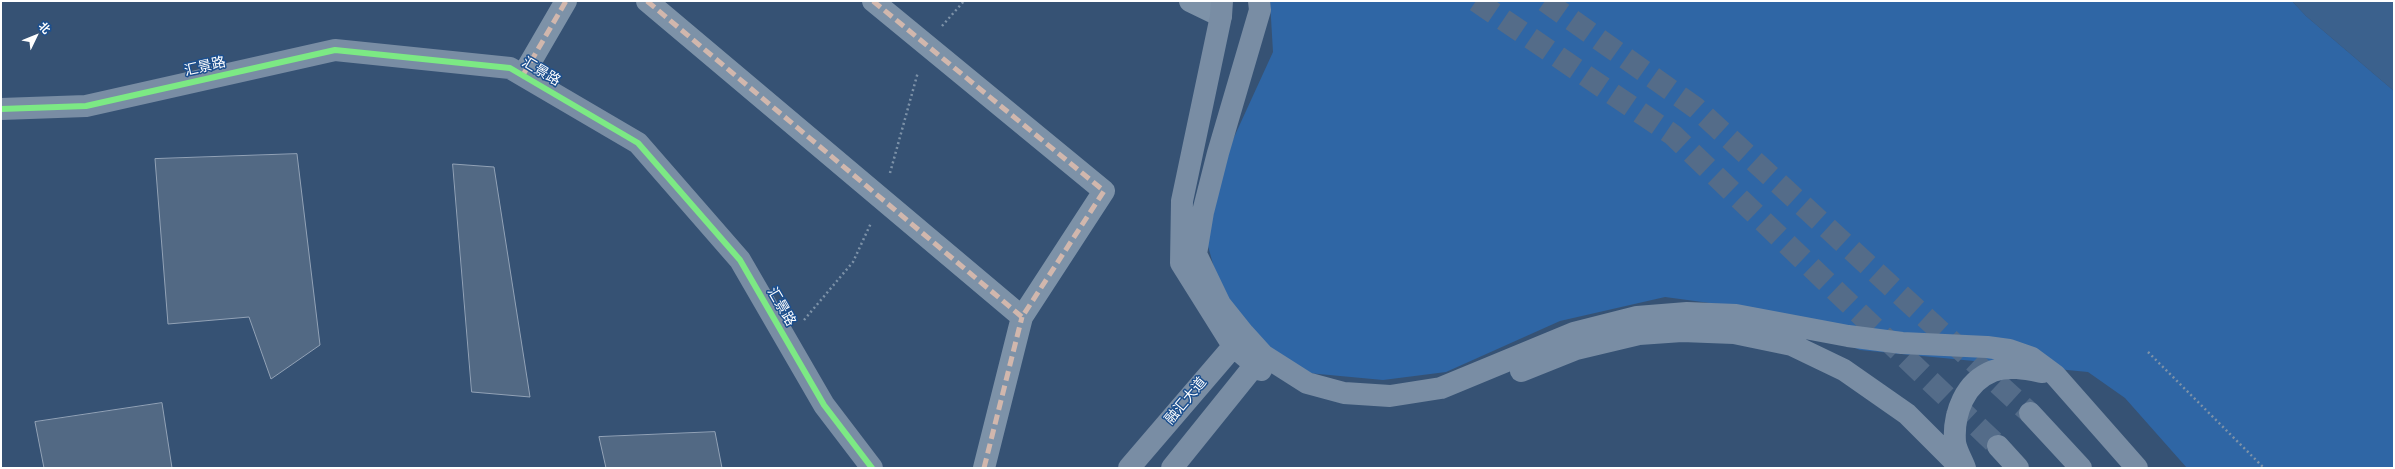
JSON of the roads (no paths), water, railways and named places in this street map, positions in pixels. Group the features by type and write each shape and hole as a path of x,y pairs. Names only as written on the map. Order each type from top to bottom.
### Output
{"main road":[{"path":"1238,340 1196,254 1203,212 1260,10 1259,1"},
{"path":"1222,9 1182,201 1181,263 1238,340 1259,361 1301,395 1343,409 1394,410 1439,403 1576,349 1639,334 1682,331 1734,333 1792,345 1844,370 1907,414 1961,468"},
{"name":"汇景路","path":"1,109 86,106 335,50 510,68 638,143 740,260 824,405 872,468"},
{"path":"1259,361 1307,383 1344,394 1390,396 1441,388 1574,332 1637,317 1687,313 1736,315 1848,336 1902,343 1987,347 2009,350 2032,358 2055,375 2137,468"},
{"name":"融汇大道","path":"1130,468 1238,340"},
{"path":"1172,468 1259,361"},
{"path":"1965,468 1955,444 1955,422 1961,402 1968,390 1979,378 1994,370 2007,368 2023,368 2055,375"},
{"path":"2030,413 2081,468"},
{"path":"1998,446 2018,468"}],"street":[{"path":"523,75 566,1"},
{"path":"647,1 1022,317"},
{"path":"873,1 1104,191 1022,317 984,468"},
{"path":"1190,1 1222,9"}],"tunnel":[{"path":"1476,1 1673,135 1998,446"},
{"path":"1545,1 1696,108 2030,413"}]}
